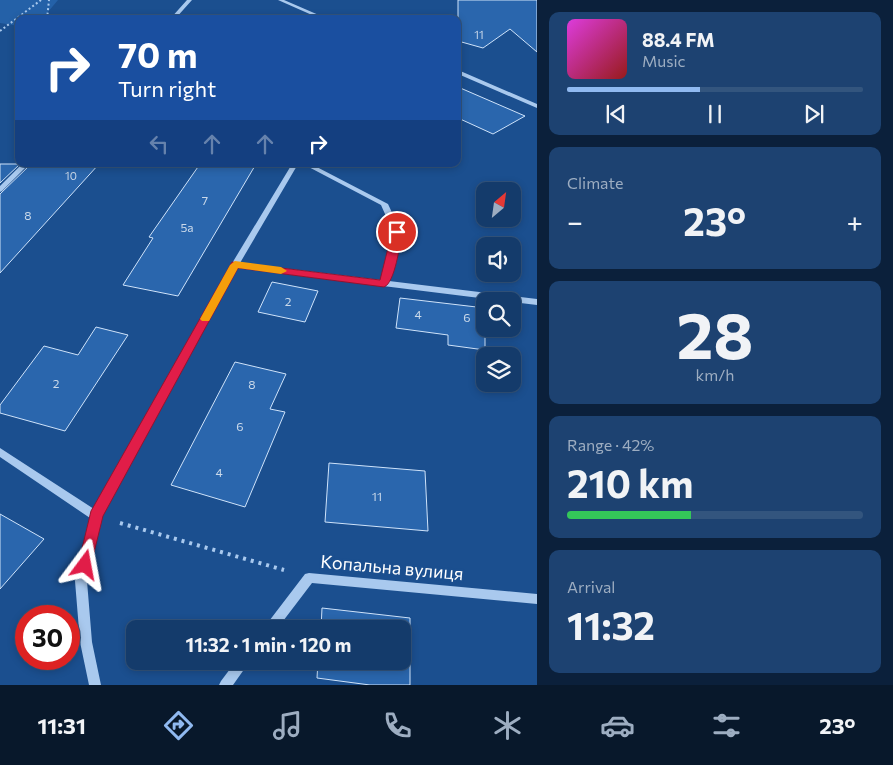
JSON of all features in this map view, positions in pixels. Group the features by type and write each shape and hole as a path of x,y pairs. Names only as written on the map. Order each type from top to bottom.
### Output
{"street":[{"path":"176,15 190,0"},
{"path":"280,0 316,15"},
{"path":"461,73 537,106"},
{"path":"0,190 23,167"},
{"path":"95,685 86,642 81,581 96,516 235,265 293,167"},
{"path":"312,167 384,204 397,232 393,257 384,284"},
{"path":"235,265 537,302"},
{"path":"0,452 96,516"},
{"name":"Копальна вулиця","path":"276,620 309,578 537,599"},
{"path":"225,685 237,670"}],"path":[{"path":"21,15 41,0"},
{"path":"48,15 50,0"},
{"path":"0,31 15,20"},
{"path":"96,516 309,578"}],"shaded area":[{"path":"0,0 58,0 45,15 15,15 15,25 0,23"}],"building":[{"path":"458,0 537,0 537,52 510,29 483,48 461,42 461,15 458,15"},
{"path":"461,88 525,116 493,134 461,119"},
{"path":"0,164 15,164 15,167 17,167 0,183"},
{"path":"28,167 96,167 0,273 0,194"},
{"path":"198,167 254,167 178,296 123,285 153,238 149,237"},
{"path":"272,282 318,291 305,322 258,312"},
{"path":"400,298 476,307 476,337 485,337 485,347 476,347 476,349 448,345 448,335 396,328"},
{"path":"96,327 128,335 65,431 0,413 0,405 44,346 78,355"},
{"path":"235,362 286,374 270,409 285,412 245,507 171,485"},
{"path":"329,463 425,471 428,531 325,522"},
{"path":"0,514 44,539 0,589"},
{"path":"322,608 410,618 410,620 321,620"},
{"path":"317,670 410,670 410,685 370,685 317,678"}],"slow traffic":[{"path":"205,319 235,265 281,271"}],"route":[{"path":"85,565 96,516 235,265 384,284 393,257 397,232"}]}
